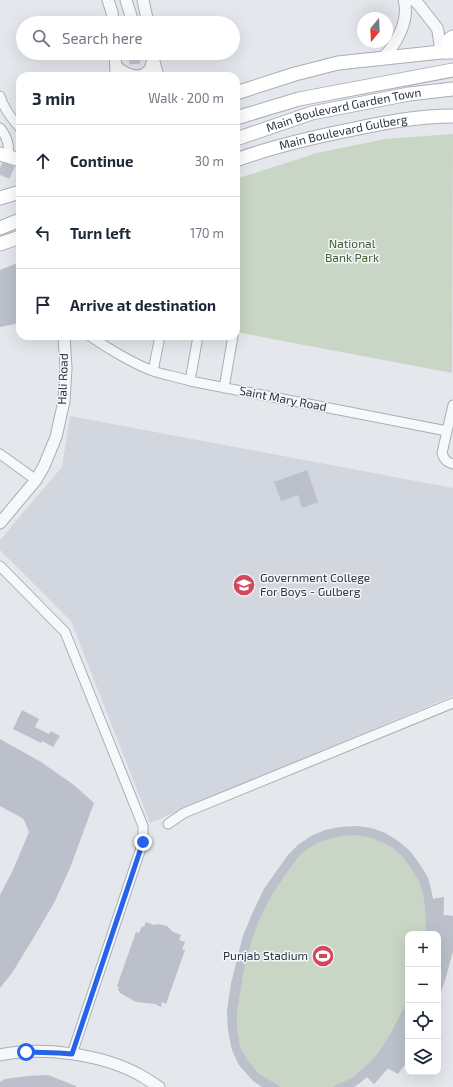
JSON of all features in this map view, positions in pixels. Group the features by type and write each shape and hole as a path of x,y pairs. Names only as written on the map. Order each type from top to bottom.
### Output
{"main road":[{"path":"240,92 295,74 338,64 447,52 448,42 450,38 453,37"},
{"name":"Main Boulevard Garden Town","path":"240,117 299,99 453,70"},
{"name":"Main Boulevard Garden Town","path":"240,138 312,113 409,94 453,90"},
{"name":"Main Boulevard Gulberg","path":"240,159 329,134 397,120 435,116 453,116"},
{"path":"0,198 16,193"},
{"path":"0,228 16,222"},
{"path":"0,244 16,239"}],"street":[{"path":"108,0 112,16"},
{"path":"126,0 130,16"},
{"path":"143,0 146,16"},
{"path":"382,59 390,51 400,33 406,6 404,0"},
{"path":"414,0 437,28 447,52"},
{"path":"115,60 116,71"},
{"path":"145,72 149,69 152,60"},
{"path":"154,60 157,72"},
{"path":"0,96 4,106 16,124"},
{"path":"0,128 8,140 9,157"},
{"path":"240,135 250,134"},
{"name":"Hali Road","path":"0,523 36,480 44,466 56,437 64,401 66,368 64,340"},
{"name":"Saint Mary Road","path":"96,340 122,356 153,371 190,381 447,431"},
{"path":"153,371 159,340"},
{"path":"190,381 197,340"},
{"path":"224,388 232,340"},
{"path":"453,405 442,453 447,462 453,464"},
{"path":"0,454 36,480"},
{"path":"0,566 65,632 143,826 143,842 72,1054"},
{"path":"168,824 184,813 453,703"},
{"path":"0,1055 26,1052 72,1054 123,1067 159,1087"}],"shaded area":[{"name":"Government College For Boys - Gulberg","path":"70,416 453,488 453,696 150,823 71,621 0,550 0,540 62,467"}],"green space":[{"name":"National Bank Park","path":"453,134 452,373 240,333 240,178 317,153 385,139"},
{"name":"Punjab Stadium","path":"356,826 371,828 389,835 405,847 418,861 428,878 433,899 444,897 444,915 453,916 453,951 441,991 441,931 405,931 405,1064 398,1074 388,1069 374,1084 367,1077 354,1087 262,1087 239,1065 232,1050 228,1030 227,1011 231,984 243,936 264,889 288,855 298,845 311,836"}],"building":[{"path":"16,264 16,324 0,327 0,270"},
{"path":"307,470 318,502 302,508 298,495 281,501 274,482"},
{"path":"22,710 39,719 35,727 49,734 51,731 60,736 53,747 42,741 41,743 13,729"},
{"path":"0,739 41,762 74,785 94,803 70,868 54,903 12,973 0,988 0,895 13,870 29,832 22,818 0,806"},
{"path":"356,826 371,828 385,833 398,841 410,851 428,878 433,899 444,897 443,915 453,916 453,950 446,977 441,992 441,931 426,931 423,892 419,882 403,857 393,848 369,837 355,835 341,836 315,844 303,852 295,861 272,894 260,918 245,963 237,1012 237,1029 240,1047 248,1061 259,1074 281,1087 262,1087 253,1081 239,1065 232,1050 228,1030 227,1011 231,984 243,936 264,889 288,855 298,845 311,836 325,830"},
{"path":"146,922 154,925 159,924 167,926 173,932 181,935 179,940 185,942 182,949 185,950 166,1004 162,1002 161,1007 155,1004 136,1002 120,993 118,990 119,987 117,986 136,932 139,933 142,926 144,927"},
{"path":"405,1006 405,1064 398,1074 388,1068 374,1084 367,1077 354,1087 332,1087 352,1078 368,1064 378,1053 392,1031"},
{"path":"48,1075 76,1087 0,1087 0,1082 5,1079"}],"tunnel":[{"path":"135,60 136,72"},
{"path":"0,168 16,174"}],"place":[{"name":"Government College For Boys - Gulberg","path":"244,585"},
{"name":"Punjab Stadium","path":"323,956"}],"route":[{"path":"26,1052 72,1054 143,842"}]}
